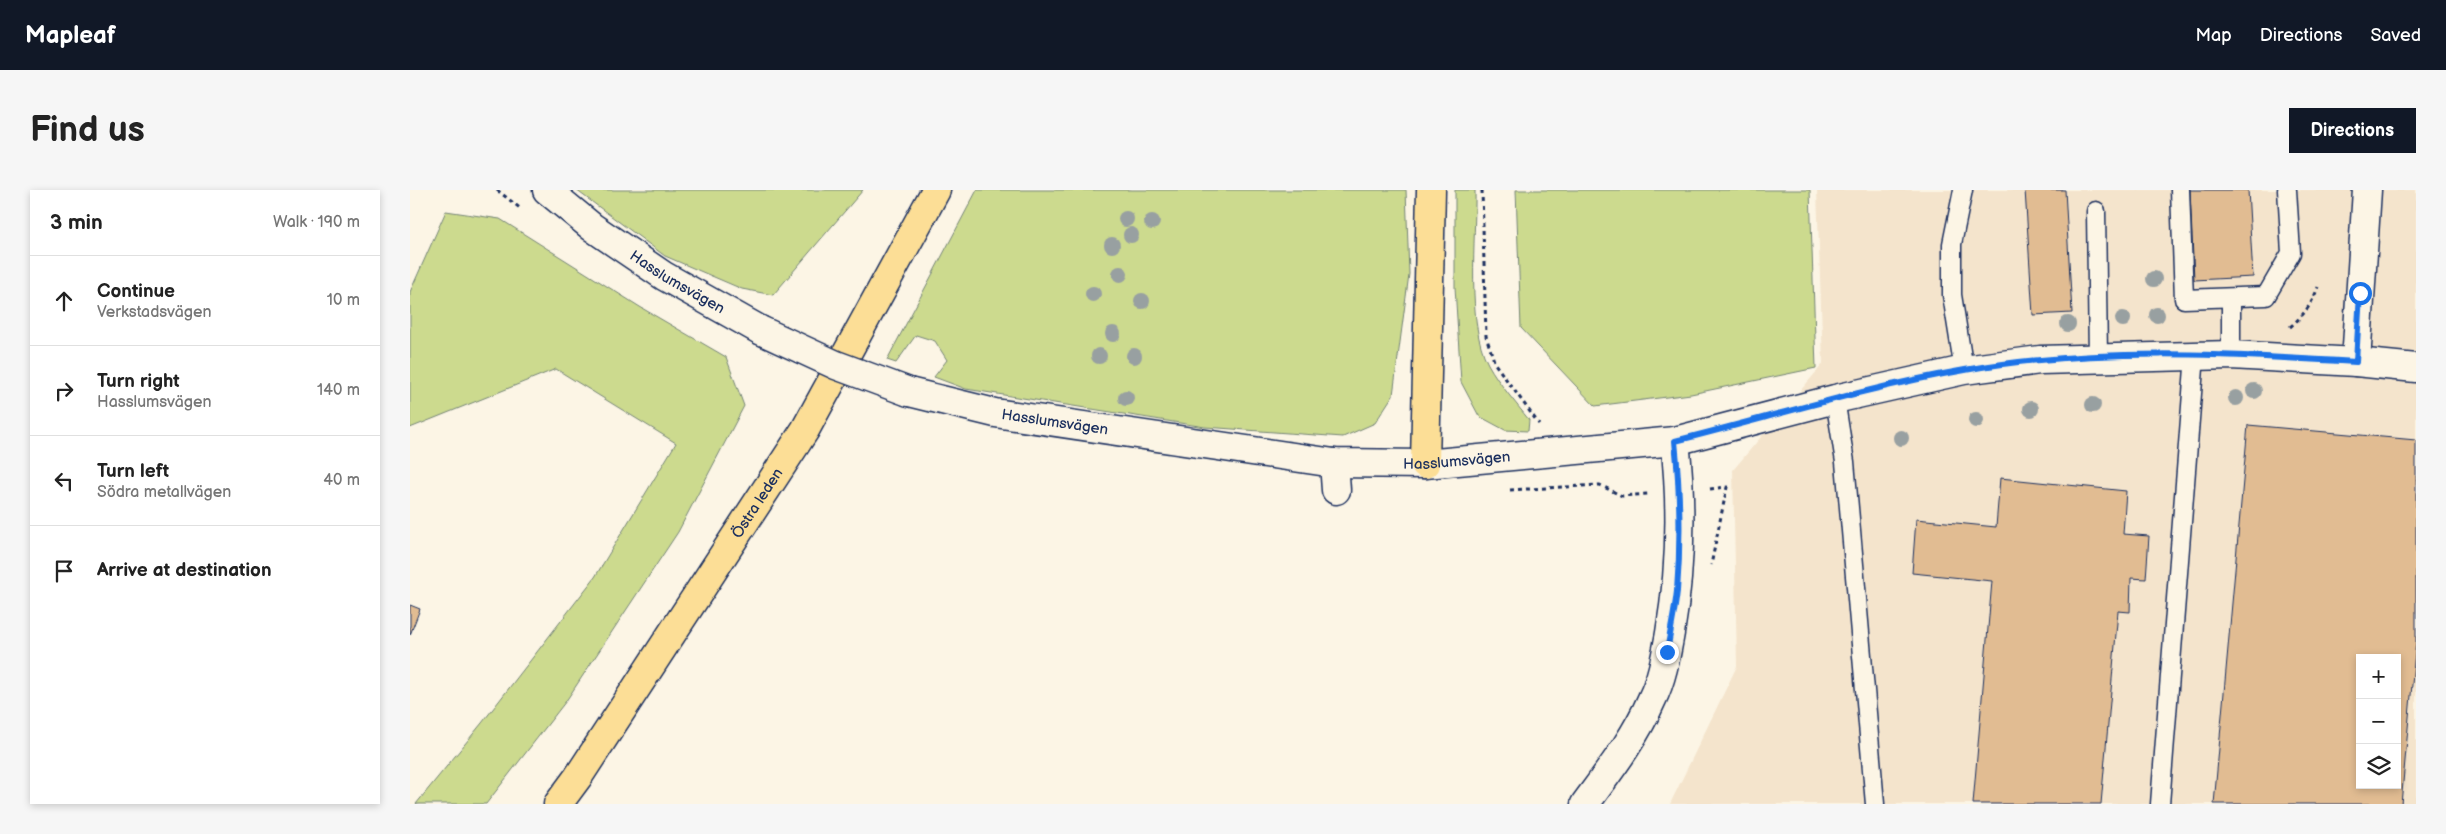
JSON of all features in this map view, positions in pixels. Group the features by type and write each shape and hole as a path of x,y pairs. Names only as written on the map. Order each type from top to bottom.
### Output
{"highway":[{"name":"Östra leden","path":"558,804 805,430 936,190"},
{"path":"1425,464 1431,190"}],"street":[{"name":"Hasslumsvägen","path":"547,190 592,227 664,276 760,330 836,365 908,392 1004,415 1334,463 1425,464 1675,441 1835,399 1964,370 2040,360 2231,355 2356,362 2416,368"},
{"path":"2356,362 2367,190"},
{"path":"1585,804 1636,733 1654,697 1667,652 1677,592 1679,548 1680,491 1675,441"},
{"path":"1334,463 1336,490"}],"lane":[{"path":"1963,190 1952,244 1952,295 1964,370"},
{"path":"2180,190 2184,299 2266,296 2291,253 2286,190"},
{"path":"2096,211 2098,357"},
{"path":"2231,298 2231,355"},
{"path":"2160,804 2195,355"},
{"path":"1835,399 1845,462 1875,804"}],"path":[{"path":"1482,190 1486,336 1495,364 1540,426"},
{"path":"1543,487 1600,485 1622,496"}],"shaded area":[{"path":"1817,190 2416,190 2416,804 1670,804 1737,666 1733,470 1823,364"}],"green space":[{"path":"576,190 863,190 773,295 742,289 665,256"},
{"path":"977,190 1406,190 1409,274 1393,395 1375,423 1343,437 1205,427 966,389 934,377 947,360 935,341 916,335 896,363 887,360"},
{"path":"1455,190 1475,190 1474,304 1481,347 1497,379 1529,420 1528,431 1505,430 1479,416 1461,382 1455,287"},
{"path":"1516,190 1810,190 1816,368 1691,394 1595,406 1521,328"},
{"path":"446,211 500,219 640,307 726,357 744,406 678,532 566,701 486,804 416,804 482,723 595,577 676,443 556,369 410,428 410,292"}],"building":[{"path":"2025,190 2065,190 2072,313 2033,315"},
{"path":"2190,190 2248,190 2253,277 2194,280"},
{"path":"2248,425 2416,440 2416,641 2401,804 2214,804"},
{"path":"2000,478 2126,491 2123,534 2149,536 2146,579 2131,578 2130,612 2118,611 2101,804 1973,804 1992,581 1912,573 1916,519 1996,527"},
{"path":"410,605 420,609 410,635"}],"route":[{"path":"1667,652 1677,592 1679,548 1680,491 1675,441 1835,399 1964,370 2040,360 2231,355 2356,362 2360,293"}]}
